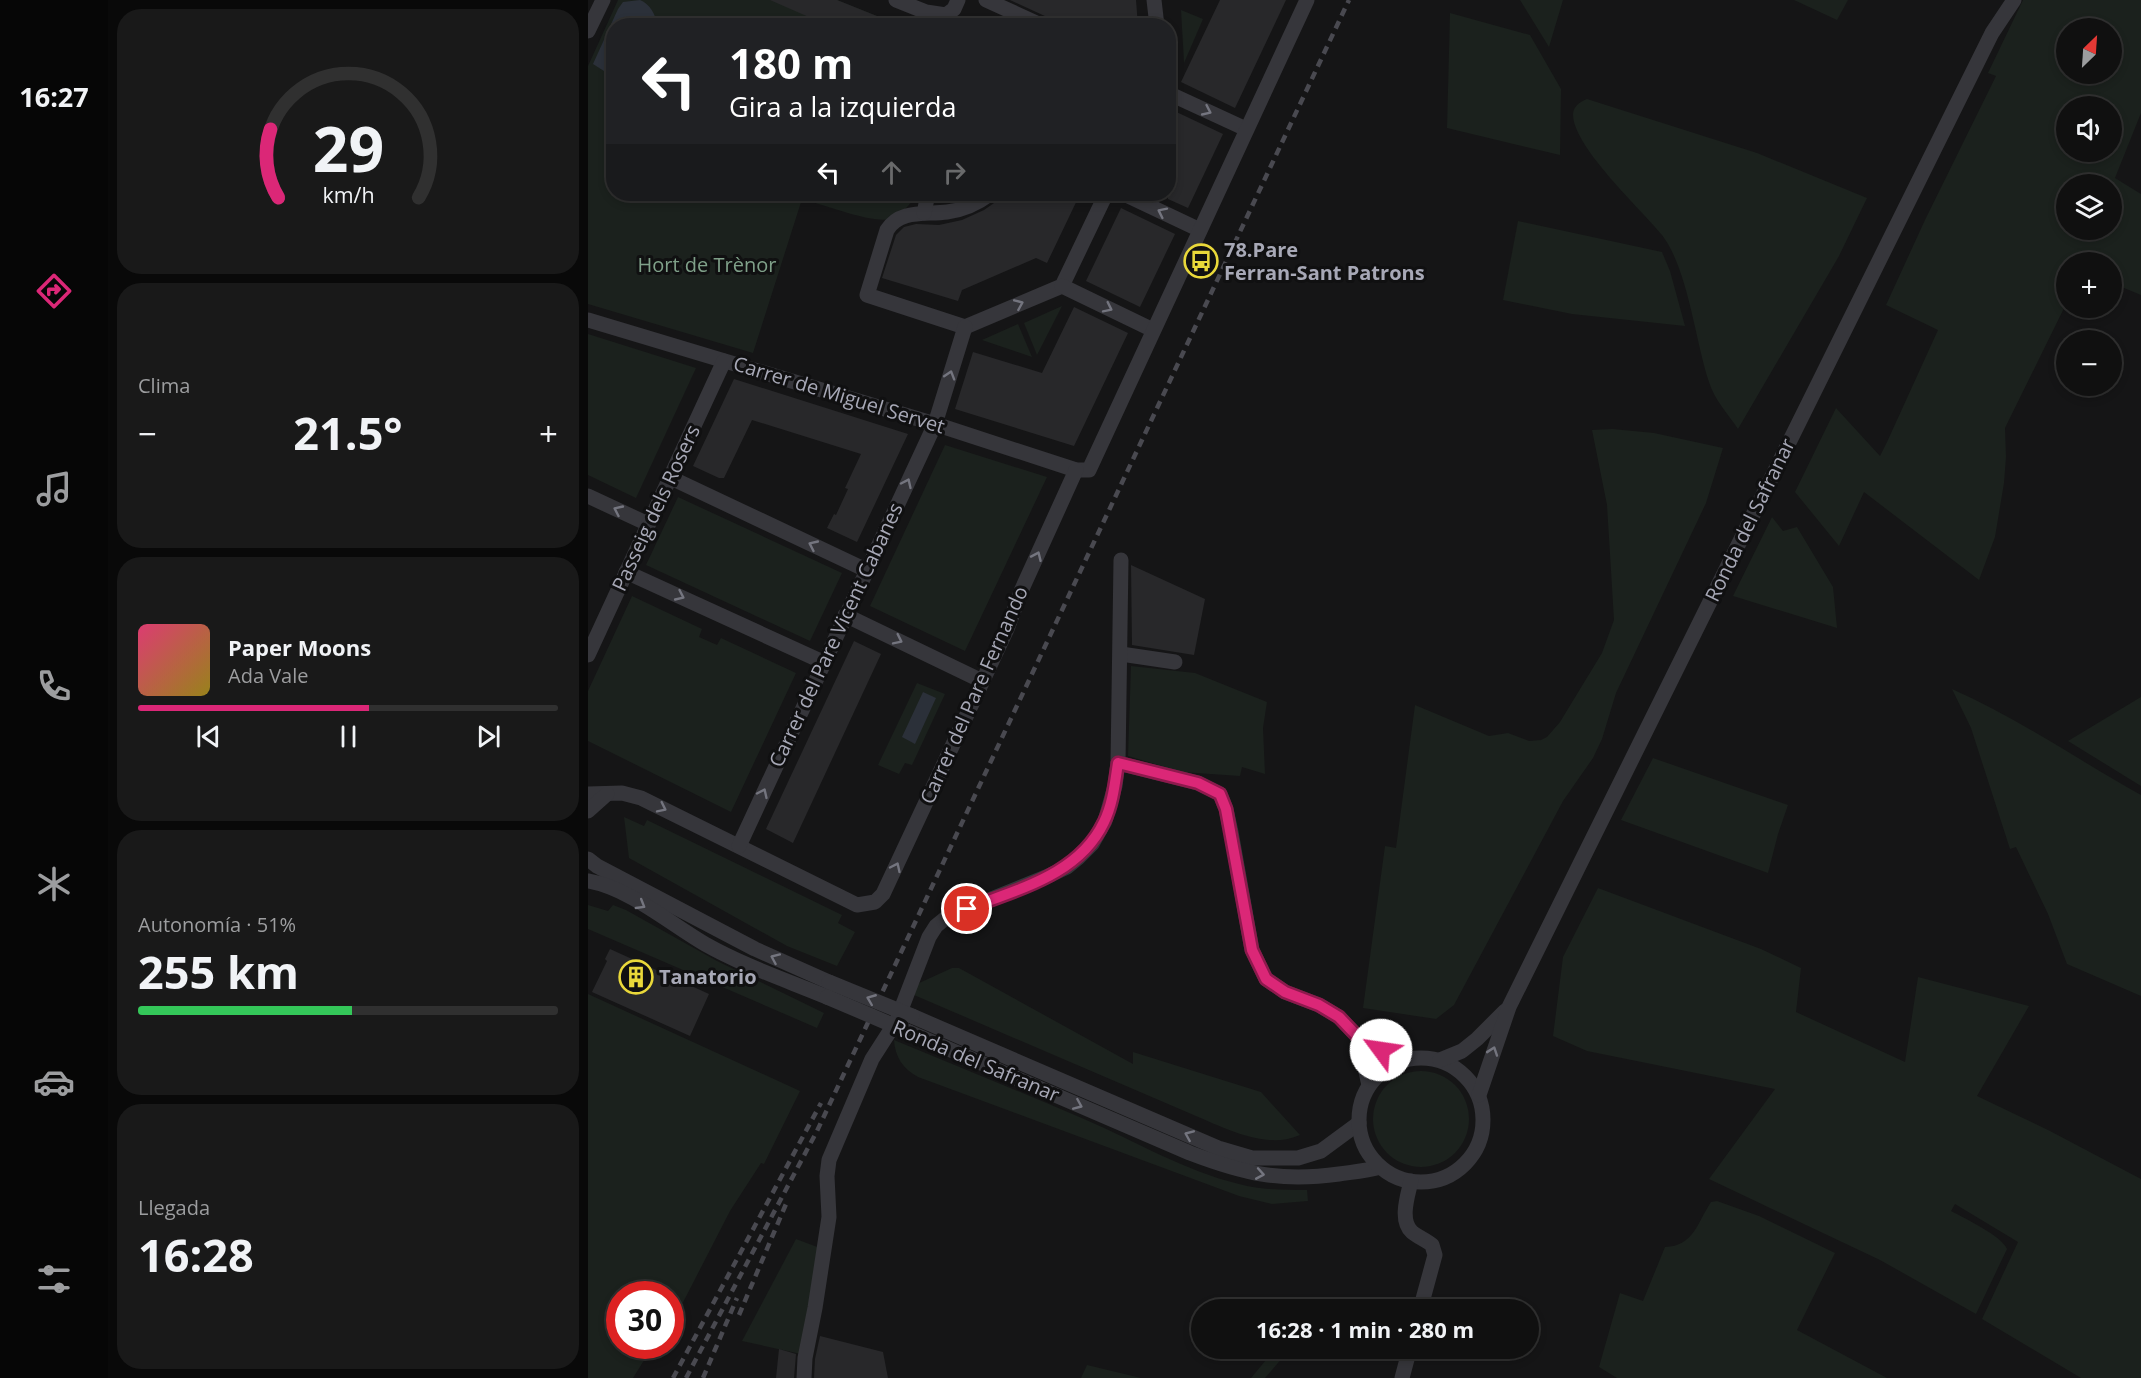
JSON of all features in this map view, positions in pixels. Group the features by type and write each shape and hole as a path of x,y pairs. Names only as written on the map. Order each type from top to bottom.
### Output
{"street":[{"path":"588,31 603,0"},
{"path":"896,0 926,12 946,15 954,9 958,0"},
{"path":"986,0 1025,18"},
{"path":"1154,0 1156,18"},
{"name":"Carrer del Pare Fernando","path":"739,846 858,905 875,902 883,894 1007,630 1022,590 1154,330 1307,0"},
{"name":"Ronda del Safranar","path":"1992,33 1999,0"},
{"name":"Ronda del Safranar","path":"1479,1095 1509,1006 1992,33 2014,0"},
{"path":"1176,97 1246,129"},
{"path":"924,213 927,201"},
{"path":"980,201 949,212 907,215 891,223 867,295 965,327 1062,286 1103,201"},
{"path":"1139,201 1200,230"},
{"path":"1062,286 1154,330"},
{"name":"Carrer de Miguel Servet","path":"588,320 1082,470"},
{"name":"Carrer del Pare Vicent Cabanes","path":"739,846 935,424 965,327"},
{"name":"Passeig dels Rosers","path":"588,655 724,361"},
{"path":"669,477 866,570"},
{"path":"588,496 648,524"},
{"path":"804,1378 829,1216 827,1176 829,1160 872,1059 897,1020 929,937 936,926 947,917 1067,867 1092,844 1105,820 1115,786 1118,763 1121,560"},
{"path":"626,572 823,662"},
{"path":"845,615 982,681"},
{"path":"1121,654 1175,662"},
{"path":"1118,763 1198,783 1220,794 1231,832 1252,950 1266,979 1285,992 1319,1005 1339,1017 1358,1037 1401,1061"},
{"path":"588,794 622,793 641,798 739,846"},
{"path":"588,811 607,794"},
{"name":"Ronda del Safranar","path":"588,859 597,866 909,1032 1231,1169 1282,1177 1311,1178 1380,1167"},
{"name":"Ronda del Safranar","path":"588,882 618,891 734,959 912,1016 1218,1148 1251,1158 1298,1158 1322,1151 1359,1123"},
{"name":"Ronda del Safranar","path":"1440,1060 1470,1045 1509,1006"},
{"path":"1358,1037 1369,1085"},
{"path":"1420,1057 1440,1060 1456,1068 1470,1080 1479,1095 1483,1112 1483,1130 1478,1147 1468,1162 1456,1172 1442,1179 1426,1182 1394,1176 1380,1167 1366,1147 1359,1123 1363,1097 1369,1085 1389,1066 1420,1057"},
{"path":"1411,1181 1405,1217 1406,1224 1412,1232 1432,1245 1435,1255 1423,1299"},
{"path":"1402,1378 1407,1359"}],"green space":[{"name":"Hort de Trènor","path":"618,0 837,0 882,18 610,18"},
{"path":"1520,0 1563,0 1549,47"},
{"path":"1794,0 1848,0 1837,20"},
{"path":"2023,0 2141,0 2141,113 2122,160 2122,96 2056,96 2056,162 2121,162 2117,174 2056,174 2056,240 2122,240 2122,182 2141,194 2141,295 2122,287 2122,252 2056,252 2056,318 2059,318 2005,428 2004,483 1995,537 1979,580 1864,492 1839,546 1795,492 1836,408 1880,456 1887,442 1938,330 1886,305 1996,76 1988,73"},
{"path":"1181,10 1203,19 1184,63"},
{"path":"1450,13 1530,35 1561,89 1560,155 1447,128"},
{"name":"Hort de Trènor","path":"606,26 606,201 801,201 753,353 588,304 588,66"},
{"path":"1587,99 1757,153 1867,198 1839,256 1738,429 1711,388 1685,285 1671,249 1662,235 1596,161 1576,129 1573,115 1575,107"},
{"name":"Hort de Trènor","path":"809,201 912,201 898,215 890,219 860,216"},
{"path":"1518,221 1662,252 1670,271 1685,326 1572,314 1503,300"},
{"path":"1062,306 1037,355 1024,323"},
{"path":"1018,324 1032,357 982,340"},
{"path":"588,334 696,368 636,498 588,475"},
{"path":"1612,429 1654,433 1723,448 1706,503 1616,693 1602,739 1593,758 1563,801 1454,1005 1436,1019 1363,1008 1385,846 1396,848 1415,705 1489,736 1508,733 1529,741 1541,740 1547,737 1560,722 1602,653 1614,620 1607,505 1592,430"},
{"path":"945,445 1047,477 965,651 870,606"},
{"path":"678,497 842,573 810,641 646,565"},
{"path":"1772,517 1783,531 1797,527 1833,587 1837,628 1733,596"},
{"path":"632,596 702,629 699,637 717,645 721,638 796,673 731,812 588,741 588,691"},
{"path":"1131,666 1195,673 1267,702 1263,728 1265,774 1242,767 1240,776 1182,772 1128,756"},
{"path":"917,683 945,694 912,765 905,763 899,774 878,765"},
{"path":"1952,689 2024,726 2141,795 2141,996 2067,964 2048,914 2016,847 2010,849 1971,728"},
{"path":"2141,697 2141,786 2068,741"},
{"path":"1653,758 1788,805 1768,873 1621,820"},
{"path":"624,817 644,826 647,820 842,915 838,923 855,932 837,966 787,946 629,858"},
{"path":"1598,888 1761,949 1801,968 1796,1012 1905,1062 1918,977 2029,1006 1977,1096 2141,1179 2141,1378 2081,1378 1982,1319 2018,1242 1955,1204 1951,1211 1991,1233 2007,1249 1976,1314 1880,1260 1709,1179 1775,1089 1587,1051 1553,1036 1563,957"},
{"path":"588,905 608,911 613,905 626,910 717,961 824,1013 817,1028 588,929"},
{"path":"952,968 959,968 1133,1064 1133,1052 1261,1092 1300,1135 1272,1140 1229,1130 914,995 917,984"},
{"path":"588,994 800,1091 764,1164 761,1163 730,1211 684,1300 684,1281 606,1281 606,1359 645,1359 633,1378 588,1378"},
{"path":"894,1040 1084,1119 1199,1171 1256,1187 1307,1190 1308,1201 1272,1204 1239,1196 918,1077 901,1062"},
{"path":"1421,1071 1439,1075 1455,1085 1465,1101 1469,1119 1465,1137 1455,1153 1439,1163 1421,1167 1403,1163 1387,1153 1377,1137 1373,1119 1377,1101 1387,1085 1403,1075"},
{"path":"1717,1201 1759,1216 1835,1253 1797,1330 1887,1378 1617,1378 1599,1367 1620,1293 1643,1301 1665,1247 1675,1246 1689,1238 1711,1202"},
{"path":"796,1239 820,1248 801,1354 742,1341"},
{"path":"1267,1359 1281,1359 1265,1378 1251,1378"},
{"path":"1087,1365 1141,1378 1081,1378"}],"shaded area":[{"path":"640,0 647,4 655,18 614,18 623,2"},
{"path":"606,35 606,71 593,64"},
{"path":"923,692 936,698 915,744 902,737"}],"building":[{"path":"770,0 837,0 882,18 829,18 811,18"},
{"path":"1010,0 1136,0 1137,18 1047,17"},
{"path":"1220,0 1286,0 1235,108 1181,82"},
{"path":"1176,112 1223,134 1188,208 1172,201 1176,201"},
{"path":"997,201 1077,201 1047,263 1036,258 962,290 958,301 882,278 896,235 904,227 916,224 939,225 962,220"},
{"path":"1121,208 1175,234 1140,307 1086,281"},
{"path":"1074,307 1128,333 1074,446 955,409 973,352 1042,373"},
{"path":"734,379 908,434 857,542 827,528 848,489 845,488 861,454 752,420 724,478 719,478 693,466"},
{"path":"1131,565 1205,599 1194,655 1132,645"},
{"path":"854,641 881,654 793,843 766,829"},
{"name":"Tanatorio","path":"610,949 709,994 690,1036 592,992 607,961 605,959"},
{"path":"820,1336 883,1352 888,1378 814,1378"},
{"path":"779,1349 796,1354 794,1378 776,1378"}],"railway":[{"path":"686,1378 817,1131 1349,0"},
{"path":"673,1378 821,1103"},
{"path":"739,1315 786,1204"},
{"path":"703,1378 737,1298"}],"place":[{"name":"78.Pare Ferran-Sant Patrons","path":"1201,261"},
{"name":"Tanatorio","path":"636,977"}],"route":[{"path":"967,909 1046,877 1067,867 1078,858 1092,844 1105,820 1115,786 1118,763 1198,783 1220,794 1226,809 1252,950 1266,979 1285,992 1319,1005 1339,1017 1358,1037 1381,1050"}]}
